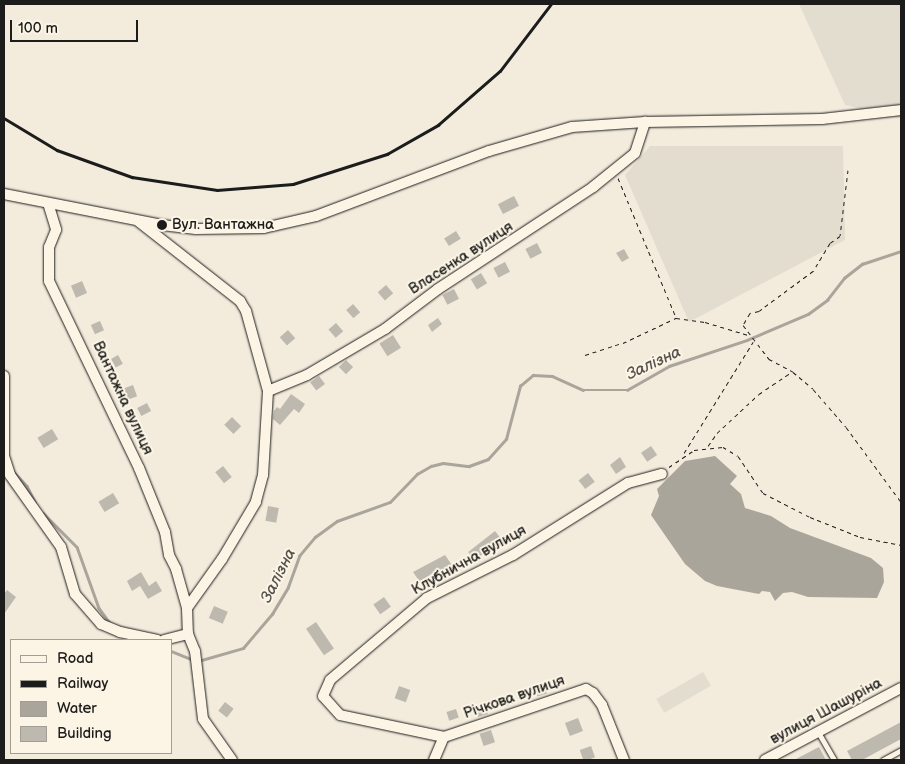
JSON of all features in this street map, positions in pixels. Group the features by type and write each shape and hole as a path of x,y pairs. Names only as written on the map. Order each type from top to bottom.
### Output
{"street":[{"path":"4,194 137,220 196,229 242,230 288,224 389,191 533,136 572,127 642,122 822,119 901,110"},
{"name":"Власенка вулиця","path":"268,391 307,376 385,329 614,170 635,153 642,122"},
{"name":"Вантажна вулиця","path":"48,203 56,230 49,247 49,281 143,477 165,532 169,555 187,608 188,634 195,651 203,719 232,760"},
{"path":"137,220 240,301 246,311 268,391 264,475 256,502 222,559 187,608"},
{"path":"4,376 4,456 10,475 61,547 75,594 101,624 120,632 152,639"},
{"name":"Клубнична вулиця","path":"444,737 340,715 323,696 330,680 427,598 513,555 628,483 662,474"},
{"path":"168,639 188,634"},
{"name":"вулиця Шашуріна","path":"765,760 901,688"},
{"name":"Річкова вулиця","path":"444,737 586,689 593,693 624,760"},
{"path":"434,760 444,737"}],"lane":[{"path":"818,732 834,760"},
{"path":"884,760 901,750"}],"path":[{"path":"614,170 676,318"},
{"path":"848,170 840,236 830,243 813,271 759,311 750,313 743,325 753,341 769,359 805,381 846,427 901,502"},
{"path":"585,355 623,343 676,318 749,335"},
{"path":"662,474 683,455 753,341"},
{"path":"708,446 718,433 759,394 793,372"},
{"path":"683,455 708,446 732,451 747,466 758,489 810,517 860,537 901,545"}],"shaded area":[{"path":"799,4 901,4 901,118 845,105"},
{"path":"650,146 843,146 845,240 689,322 625,175"},
{"path":"703,672 711,686 664,713 656,699"}],"water":[{"path":"715,456 737,476 730,484 741,494 745,508 771,516 790,528 871,558 883,568 884,582 877,598 808,597 792,592 783,593 775,601 770,592 762,591 759,594 717,586 705,581 685,564 651,515 659,496 657,489 685,461"}],"building":[{"path":"514,196 519,206 503,214 498,204"},
{"path":"456,231 461,239 449,246 444,238"},
{"path":"537,243 542,253 530,259 525,249"},
{"path":"624,249 629,258 622,262 616,253"},
{"path":"505,262 510,272 498,278 493,268"},
{"path":"481,273 487,283 477,289 471,279"},
{"path":"82,281 87,293 76,298 71,286"},
{"path":"386,285 393,293 385,301 378,292"},
{"path":"454,289 459,299 447,305 442,295"},
{"path":"353,304 360,312 353,318 346,310"},
{"path":"438,318 442,324 432,332 428,325"},
{"path":"100,321 104,330 95,334 91,325"},
{"path":"336,323 343,331 336,338 328,330"},
{"path":"288,330 295,338 287,346 280,337"},
{"path":"393,335 401,348 387,356 379,343"},
{"path":"118,355 123,364 116,368 111,359"},
{"path":"346,360 353,367 346,374 339,367"},
{"path":"319,376 325,384 316,391 310,383"},
{"path":"133,385 137,396 128,400 124,388"},
{"path":"291,394 305,404 299,413 294,409 280,425 273,419 274,411 277,407 280,409"},
{"path":"147,403 151,411 141,416 137,408"},
{"path":"232,417 241,426 233,434 224,425"},
{"path":"52,429 58,439 44,448 37,438"},
{"path":"651,446 657,455 647,462 641,453"},
{"path":"620,457 626,467 616,474 610,465"},
{"path":"223,466 232,477 224,483 215,472"},
{"path":"588,473 595,482 585,489 579,480"},
{"path":"113,493 119,503 105,512 98,502"},
{"path":"268,506 279,508 276,523 265,521"},
{"path":"495,531 502,540 475,561 468,552"},
{"path":"445,555 454,568 439,579 434,572 420,582 413,572"},
{"path":"141,572 149,586 156,581 162,591 148,599 140,586 132,591 127,581"},
{"path":"7,590 16,597 4,614 4,594"},
{"path":"384,597 391,607 380,614 373,604"},
{"path":"214,606 228,612 223,624 209,618"},
{"path":"316,622 334,649 324,655 306,629"},
{"path":"544,684 547,694 537,696 534,687"},
{"path":"399,686 410,690 406,702 395,698"},
{"path":"513,694 516,703 506,706 503,697"},
{"path":"225,702 234,709 227,717 218,711"},
{"path":"486,705 488,714 478,717 475,707"},
{"path":"456,709 459,718 449,721 446,712"},
{"path":"578,718 583,731 570,736 565,723"},
{"path":"901,722 901,739 862,760 852,760 847,751"},
{"path":"491,730 495,742 484,746 480,734"},
{"path":"591,746 595,757 583,760 580,750"},
{"path":"819,747 826,760 794,760"}],"waterway":[{"name":"Залізна","path":"198,661 243,648 272,614 288,587 299,556 315,537 337,521 390,502 417,474 431,466 443,463 469,466 488,459 506,439 520,386 533,375 552,376 583,390 627,390 669,366 747,340 808,314 827,300 844,278 862,264 901,251"},
{"path":"12,470 27,486 35,502"},
{"name":"Залізна","path":"43,513 77,547 99,608 110,623"},
{"name":"Залізна","path":"172,651 193,660"}],"railway":[{"path":"4,118 57,150 132,177 217,190 293,184 387,154 438,125 500,71 551,4"}],"place":[{"name":"Вул. Вантажна","path":"162,225"}]}
